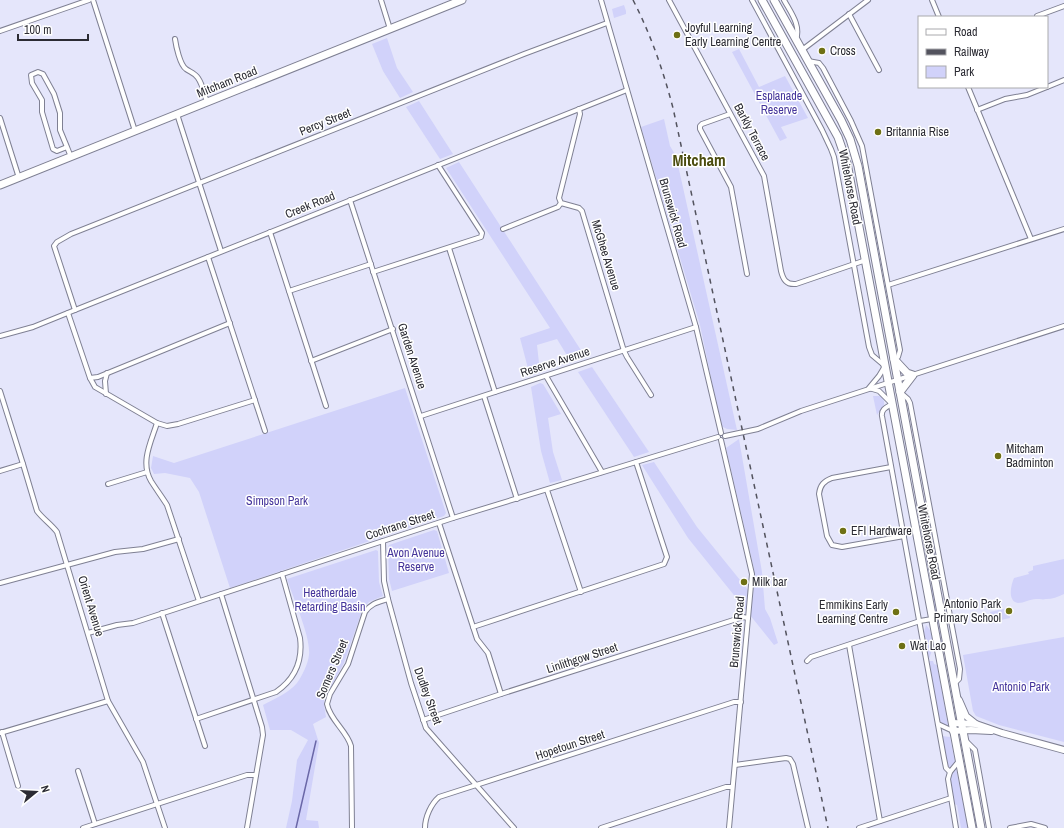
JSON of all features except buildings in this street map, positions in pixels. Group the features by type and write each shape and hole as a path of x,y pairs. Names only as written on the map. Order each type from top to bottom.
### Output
{"main road":[{"name":"Mitcham Road","path":"0,185 390,29 449,3 462,0"},
{"name":"Whitehorse Road","path":"762,0 832,126 844,152 851,178 972,828"},
{"name":"Whitehorse Road","path":"774,0 841,120 855,155 866,204 981,828"},
{"path":"793,56 802,50"},
{"path":"894,359 907,373 913,375 900,392"},
{"path":"957,695 966,716 976,724 1002,733 1064,750"},
{"path":"952,724 971,730 1002,733"},
{"path":"953,731 976,724"}],"street":[{"path":"0,31 89,0"},
{"path":"93,0 135,131"},
{"path":"381,0 390,29"},
{"name":"Brunswick Road","path":"601,0 696,327 752,574 729,828"},
{"name":"Barkly Terrace","path":"668,0 764,176 782,276 788,284 796,284 853,265"},
{"name":"Whitehorse Road","path":"752,0 831,148 870,352 885,366"},
{"name":"Whitehorse Road","path":"784,0 798,26 796,40"},
{"path":"802,50 868,0"},
{"path":"932,0 939,16"},
{"path":"1037,16 1064,6"},
{"path":"849,14 879,70"},
{"name":"Percy Street","path":"75,310 54,246 57,242 71,234 509,60 607,23"},
{"path":"175,39 176,48 182,65 198,77 207,102"},
{"name":"Whitehorse Road","path":"808,61 819,63 823,68 861,141 866,159 900,350 898,358 894,359"},
{"path":"67,147 55,151 53,149 42,112 42,100 30,79 31,75 34,73 43,74 54,94 60,113 60,130 67,147 71,157"},
{"path":"1048,87 1064,80"},
{"path":"968,88 1031,240"},
{"path":"977,110 1005,99 1026,95 1044,88"},
{"name":"Creek Road","path":"0,336 33,327 627,90"},
{"path":"503,229 558,207 561,203 559,198 580,114 579,109"},
{"path":"177,114 221,251"},
{"path":"730,114 702,124 700,129 731,187 747,274"},
{"path":"0,118 19,178"},
{"path":"373,272 482,237 482,233 438,165"},
{"name":"Garden Avenue","path":"350,200 453,518"},
{"name":"McGhee Avenue","path":"561,203 579,208 582,212 624,351 651,395"},
{"path":"888,285 1064,229"},
{"path":"270,232 326,406"},
{"path":"449,248 495,392"},
{"path":"208,256 265,431"},
{"path":"853,265 866,260"},
{"path":"289,291 371,264"},
{"path":"68,313 90,378 95,387 157,423 167,426 178,424 255,400"},
{"path":"90,378 98,377 230,323"},
{"name":"Cochrane Street","path":"88,633 117,625 133,623 453,518 602,472 721,437 758,429 801,410 1064,326"},
{"name":"Reserve Avenue","path":"421,416 696,327"},
{"path":"311,361 393,329"},
{"path":"885,366 869,388 879,391 892,404"},
{"path":"106,394 105,381 107,373"},
{"path":"546,376 602,472"},
{"name":"Orient Avenue","path":"0,391 37,510 41,517 53,526 57,532 108,701 143,762 165,828"},
{"path":"484,396 517,499"},
{"name":"Whitehorse Road","path":"892,404 886,407 882,413 946,768 950,772 948,780 956,828"},
{"path":"157,423 145,465 151,482 161,494 167,505 199,601"},
{"path":"473,627 664,564 667,557 636,462"},
{"path":"0,471 23,464"},
{"path":"891,467 832,478 824,481 820,488 819,494 824,522 829,541 836,547 904,536"},
{"path":"108,484 147,472"},
{"path":"547,490 581,592"},
{"path":"439,523 477,639 488,653 501,694"},
{"path":"0,584 115,552 143,548 179,539"},
{"name":"Dudley Street","path":"383,541 384,581 388,600 411,683 426,728 514,828"},
{"path":"196,719 276,692 291,680 297,670 301,659 302,649 282,574"},
{"path":"221,594 254,700 263,735 247,828"},
{"name":"Somers Street","path":"352,828 350,746 347,738 330,712 327,704 330,694 348,664 365,612 369,606 388,600"},
{"path":"162,613 205,746"},
{"name":"Linlithgow Street","path":"423,720 743,617 748,618"},
{"path":"807,661 811,657 932,619"},
{"path":"849,645 880,821"},
{"path":"18,786 1,733 108,701"},
{"name":"Hopetoun Street","path":"425,828 425,820 435,801 439,797 734,702 741,702"},
{"path":"938,724 953,731"},
{"name":"Whitehorse Road","path":"965,740 975,750 989,828"},
{"path":"735,765 786,758 790,759 794,764 808,828"},
{"path":"950,772 959,761"},
{"path":"78,770 95,824"},
{"path":"83,828 247,775 256,775"},
{"path":"601,828 726,787 732,787"},
{"path":"859,828 951,798"},
{"path":"1010,828 1031,824 1045,828"}],"green space":[{"path":"624,5 626,14 614,18 612,9"},
{"path":"387,38 397,68 413,92 400,98 383,71 372,44"},
{"name":"Esplanade Reserve","path":"739,49 759,87 785,76 808,118 781,127 787,138 780,141 732,52"},
{"path":"419,101 453,154 440,159 406,107"},
{"path":"664,119 670,146 676,156 737,430 727,429 721,426 700,325 641,127"},
{"path":"459,162 586,358 571,362 557,339 537,345 540,372 530,376 520,338 550,328 446,168"},
{"path":"592,367 649,452 634,457 578,372"},
{"path":"540,383 543,384 561,414 548,418 553,452 562,480 550,483 541,451 531,387"},
{"name":"Simpson Park","path":"405,388 446,513 444,516 230,588 199,492 190,478 165,473 154,474 151,468 153,456 174,463"},
{"path":"873,396 881,396 884,401 884,405 877,415"},
{"path":"739,439 762,572 765,609 770,618 778,643 774,645 688,538 642,465 654,462 697,527 753,596 754,569 726,448"},
{"name":"Avon Avenue Reserve","path":"434,530 437,531 449,573 392,591 389,579 389,545"},
{"name":"Heatherdale Retarding Basin","path":"376,550 378,551 379,582 383,596 369,602 363,608 344,663 324,699 326,717 313,724 319,743 306,820 318,821 319,828 286,828 292,801 297,760 308,740 291,730 270,730 263,705 281,696 294,687 303,673 309,655 309,647 301,617 287,579"},
{"path":"1064,559 1064,594 1053,598 1034,599 1020,603 1015,602 1012,599 1011,588 1014,578 1029,574 1028,572 1033,570 1033,566"},
{"path":"933,586 944,648 941,648 930,587"},
{"path":"1008,608 1010,618 992,622 990,612"},
{"path":"926,625 930,630 935,649 932,650 929,659 924,632"},
{"name":"Antonio Park","path":"1064,637 1064,742 999,725 976,716 973,711 963,655"},
{"path":"929,661 933,661 934,664 937,665 947,726 943,725 939,719"},
{"path":"942,736 950,737 955,762 950,770 948,766"},
{"path":"956,768 968,828 961,828 957,805 954,804 950,778"},
{"path":"967,771 978,828 975,828"}],"waterway":[{"path":"296,828 316,741"}],"railway":[{"path":"633,0 656,53 673,108 828,828"}],"place":[{"name":"Joyful Learning Early Learning Centre","path":"677,35"},
{"name":"Cross","path":"822,51"},
{"name":"Britannia Rise","path":"878,132"},
{"name":"Mitcham Badminton","path":"998,456"},
{"name":"EFI Hardware","path":"843,531"},
{"name":"Milk bar","path":"744,582"},
{"name":"Antonio Park Primary School","path":"1009,611"},
{"name":"Emmikins Early Learning Centre","path":"896,612"},
{"name":"Wat Lao","path":"902,646"}],"district":[{"name":"Mitcham","path":"699,160"}]}
